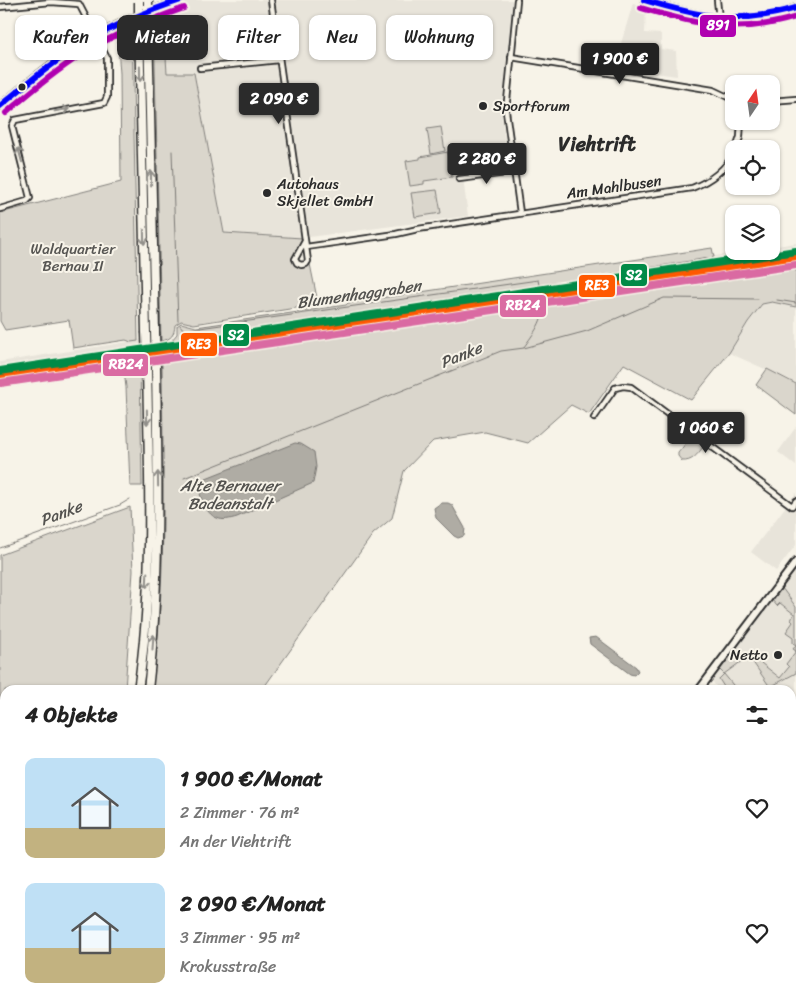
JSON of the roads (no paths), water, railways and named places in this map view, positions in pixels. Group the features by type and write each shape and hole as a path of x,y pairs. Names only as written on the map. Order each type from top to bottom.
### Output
{"highway":[{"path":"148,0 158,558 149,685"},
{"path":"138,1 146,332 148,555 143,660 139,685"}],"main road":[{"path":"107,31 173,1 181,0"},
{"path":"644,0 694,15 719,18 746,18 770,15 796,8"},
{"path":"0,106 58,60"},
{"path":"703,685 796,562"}],"street":[{"path":"270,0 272,15"},
{"path":"517,0 506,111 520,213"},
{"path":"718,0 719,18"},
{"path":"0,7 51,2 79,2 86,15"},
{"path":"511,58 713,90 725,96"},
{"path":"0,208 27,201 30,198 12,126 15,120 106,102 107,60"},
{"path":"200,68 279,60 308,261 306,264 297,263 295,259 305,241"},
{"path":"780,100 796,99"},
{"name":"Am Mahlbusen","path":"306,247 370,239 411,232 418,229 692,188 706,183 725,166"},
{"path":"459,180 514,172"},
{"path":"594,418 616,388 623,386 631,387 792,506 796,501"}],"water":[{"name":"Alte Bernauer Badeanstalt","path":"295,443 301,444 314,452 316,467 313,483 234,518 219,519 213,516 205,507 200,490 201,480"},
{"path":"441,503 452,505 465,528 464,536 458,538 454,536 436,518 434,508"},
{"path":"596,637 636,667 638,671 634,675 630,674 590,644 589,638"}],"waterway":[{"path":"172,151 178,321"},
{"name":"Blumenhaggraben","path":"180,325 186,330 538,280 539,285"},
{"name":"Panke","path":"184,478 501,351 524,348 587,331 664,298 758,299"},
{"name":"Panke","path":"777,300 796,303"},
{"path":"524,347 540,321 543,303"},
{"name":"Panke","path":"0,548 120,505 130,499"}],"railway":[{"path":"0,377 796,259"}],"place":[{"name":"Sportforum","path":"483,106"},
{"name":"Autohaus Skjellet GmbH","path":"267,193"},
{"name":"Netto","path":"778,655"}],"district":[{"name":"Viehtrift","path":"597,144"}],"park label":[{"name":"Waldquartier Bernau II","path":"73,258"}]}
